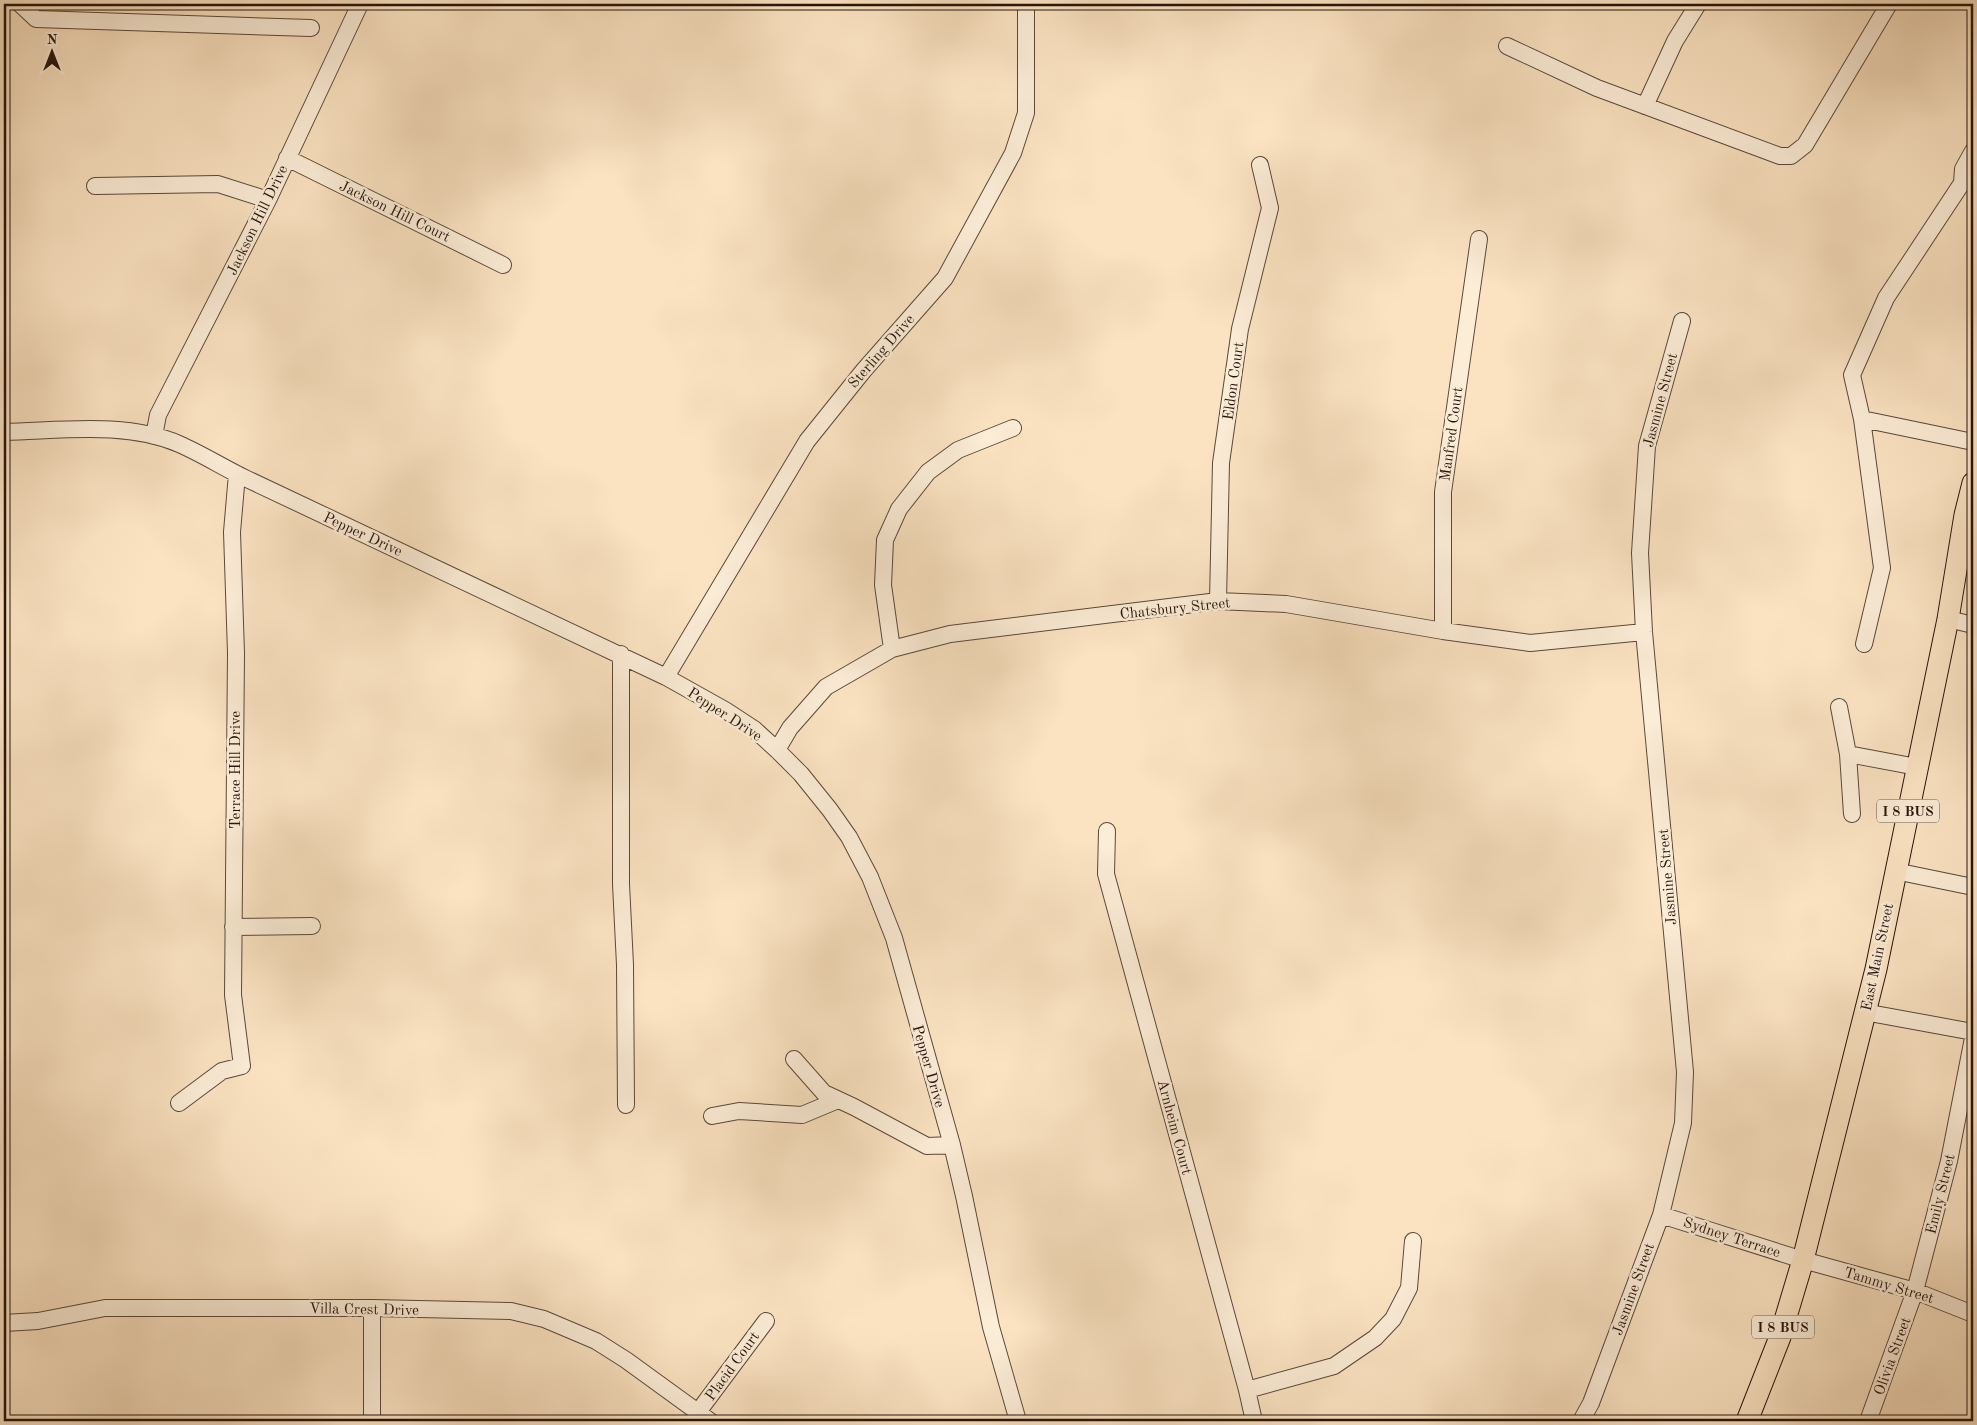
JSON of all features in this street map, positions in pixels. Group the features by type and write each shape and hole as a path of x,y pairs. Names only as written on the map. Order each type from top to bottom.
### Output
{"main road":[{"name":"East Main Street","path":"1746,1421 1780,1336 1803,1260 1876,969 1948,619 1965,515 1973,484"}],"street":[{"path":"20,4 36,18 311,28"},
{"name":"Jackson Hill Drive","path":"154,436 158,415 268,200 360,4"},
{"name":"Sterling Drive","path":"666,677 807,441 864,370 945,278 1013,153 1026,113 1026,4"},
{"path":"1645,106 1675,42 1698,4"},
{"path":"1507,46 1597,88 1780,156 1791,156 1805,145 1889,4"},
{"path":"1864,644 1882,568 1862,419 1852,375 1886,298 1962,183 1963,169 1973,151"},
{"name":"Jackson Hill Court","path":"288,158 503,264"},
{"name":"Eldon Court","path":"1218,601 1221,463 1240,329 1270,208 1260,165"},
{"path":"95,186 218,184 268,200"},
{"name":"Manfred Court","path":"1443,631 1443,492 1479,239"},
{"name":"Jasmine Street","path":"1581,1421 1591,1403 1661,1215 1683,1122 1685,1072 1644,632 1640,553 1647,446 1682,320"},
{"path":"1862,419 1973,442"},
{"path":"892,649 883,585 885,540 899,509 928,472 958,450 1013,428"},
{"name":"Pepper Drive","path":"4,432 108,430 154,436 179,444 237,474 621,654 666,677 725,710 754,729 777,750 801,774 830,810 852,844 870,877 894,938 952,1145 991,1327 1018,1421"},
{"name":"Terrace Hill Drive","path":"179,1103 222,1071 242,1066 232,995 236,653 232,532 237,474"},
{"name":"Chatsbury Street","path":"777,750 790,728 826,686 892,649 950,634 1218,601 1286,604 1530,644 1644,632"},
{"path":"1948,619 1973,625"},
{"path":"621,654 621,884 625,965 626,1105"},
{"path":"1839,707 1848,754 1852,814"},
{"path":"1848,754 1917,767"},
{"name":"Arnheim Court","path":"1107,831 1106,874 1254,1421"},
{"path":"1895,871 1973,887"},
{"path":"234,927 312,926"},
{"path":"1864,1012 1973,1032"},
{"name":"Emily Street","path":"1915,1291 1949,1161 1973,1038"},
{"path":"794,1059 824,1093 927,1146 952,1145"},
{"path":"712,1116 739,1111 802,1115 838,1100"},
{"name":"Sydney Terrace","path":"1661,1215 1803,1260"},
{"path":"1247,1390 1334,1366 1375,1338 1393,1319 1409,1288 1413,1241"},
{"name":"Tammy Street","path":"1803,1260 1915,1291 1973,1314"},
{"name":"Olivia Street","path":"1868,1421 1915,1291"},
{"name":"Villa Crest Drive","path":"4,1323 38,1321 105,1308 372,1308 512,1312 544,1319 596,1341 704,1417"},
{"path":"372,1308 372,1421"},
{"name":"Placid Court","path":"704,1417 766,1320"}]}
